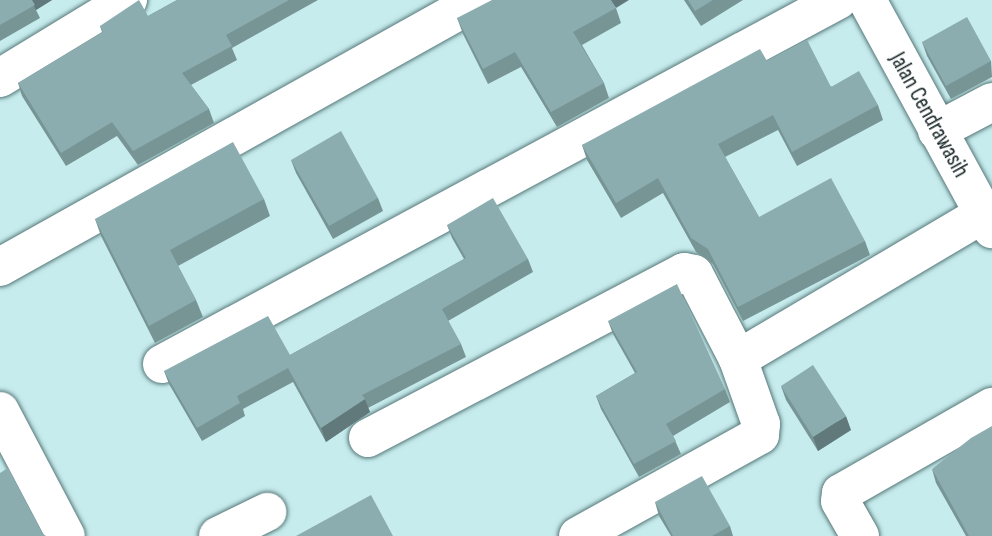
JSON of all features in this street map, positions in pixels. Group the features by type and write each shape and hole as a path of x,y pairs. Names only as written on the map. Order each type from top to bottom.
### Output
{"street":[{"path":"0,78 128,0"},
{"path":"0,267 478,0"},
{"path":"162,364 838,0"},
{"name":"Jalan Cendrawasih","path":"867,0 988,221"},
{"path":"937,131 992,102"},
{"path":"738,359 988,221"},
{"path":"368,438 684,272 694,274 738,359 761,424 760,435 578,536"},
{"path":"860,536 840,501 841,493 992,407"},
{"path":"0,411 9,451 66,536"},
{"path":"218,536 267,512"}],"building":[{"path":"0,0 32,0 35,5 0,25"},
{"path":"139,0 148,16 177,0 289,0 226,35 232,46 182,73 209,109 133,151 112,122 61,153 18,83 103,32 100,26"},
{"path":"492,0 611,0 616,8 573,32 604,83 551,112 515,52 483,69 457,18"},
{"path":"688,0 713,0 695,11"},
{"path":"967,17 991,61 946,86 922,42"},
{"path":"807,40 831,87 859,71 878,105 792,152 773,115 718,144 759,217 831,178 865,241 738,307 708,249 691,238 658,178 616,203 582,145 760,49 767,61"},
{"path":"341,131 378,198 329,226 291,160"},
{"path":"233,142 264,199 170,250 196,300 149,326 95,219"},
{"path":"493,198 528,259 442,309 461,344 362,395 365,399 321,428 288,368 237,396 240,403 197,428 164,371 268,316 290,355 466,258 447,225"},
{"path":"677,284 725,389 666,424 676,441 634,464 596,396 637,372 608,321"},
{"path":"813,365 846,416 813,437 781,386"},
{"path":"992,426 992,536 969,536 932,469 971,438"},
{"path":"8,468 46,536 0,536 0,473"},
{"path":"702,476 730,526 712,536 673,536 655,502"},
{"path":"371,495 393,536 296,536"}]}
